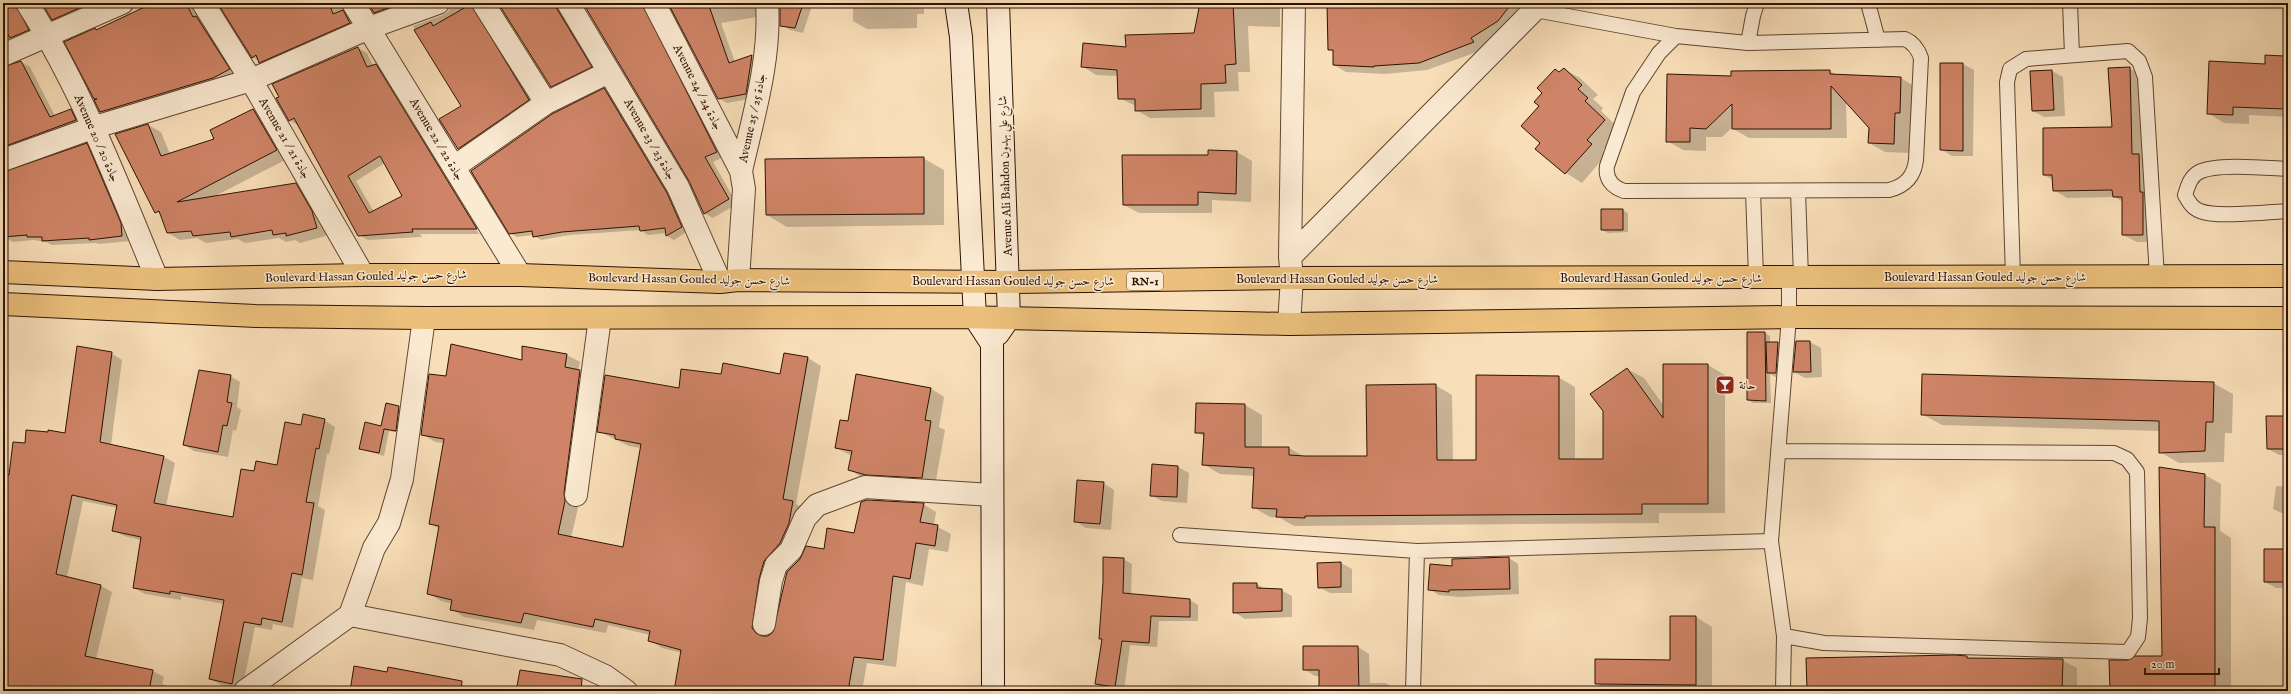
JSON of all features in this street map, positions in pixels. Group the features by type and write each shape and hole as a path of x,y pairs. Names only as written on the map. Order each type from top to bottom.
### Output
{"main road":[{"name":"Boulevard Hassan Gouled شارع حسن جوليد","path":"3,272 156,280 363,275 520,275 729,281 974,282 1292,278 2288,276"},
{"path":"3,304 256,316 424,318 1009,318 1289,324 1789,317 2288,318"}],"street":[{"name":"Avenue 20 / جادة 20","path":"27,3 48,35 95,128 156,280"},
{"path":"3,54 122,3"},
{"name":"Avenue 21 / جادة 21","path":"203,3 251,80 363,275"},
{"name":"Avenue 22 / جادة 22","path":"353,3 520,275"},
{"path":"3,160 95,128 251,80 369,28 438,3"},
{"path":"483,3 546,103"},
{"name":"Avenue 23 / جادة 23","path":"568,3 678,187 729,281"},
{"name":"Avenue 24 / جادة 24","path":"654,3 741,172"},
{"name":"Avenue 25 / جادة 25","path":"729,281 744,189 741,172 764,62 769,24 768,3"},
{"path":"956,3 961,37 975,318 992,344 993,691"},
{"name":"Avenue Ali Bahdon شارع علي بهدون","path":"998,3 1009,282 1009,318"},
{"path":"1289,324 1292,278 1290,256 1294,3"},
{"path":"1290,256 1538,6"},
{"path":"454,167 546,103 609,72"},
{"path":"245,691 350,615 374,548 389,522 402,480 424,318"},
{"path":"576,495 600,318"},
{"path":"992,344 1009,318"},
{"path":"764,624 776,565 791,550 805,518 817,505 865,487 992,495"},
{"path":"350,615 560,655 605,676 626,691"}],"lane":[{"path":"1748,42 1757,3"},
{"path":"1868,3 1878,40"},
{"path":"2070,3 2072,55"},
{"path":"1538,6 1676,36 1748,42 1905,40 1910,42 1917,49 1921,58 1916,160 1913,174 1899,187 1889,190 1624,191 1612,185 1608,179 1607,166 1633,92 1659,53 1676,36"},
{"path":"2014,277 2007,82 2010,69 2026,59 2128,51 2139,61 2145,77 2157,277"},
{"path":"2288,169 2216,168 2200,172 2192,177 2185,195 2190,204 2199,211 2212,213 2288,211"},
{"path":"1753,191 1756,277"},
{"path":"1783,691 1784,636 1771,541 1789,317 1795,277 1798,191"},
{"path":"1778,450 2114,453 2127,459 2137,472 2140,618 2138,637 2128,652 1824,643 1784,636"},
{"path":"1180,535 1417,551 1771,541"},
{"path":"1413,691 1417,551"}],"building":[{"path":"3,3 15,3 29,30 10,38 3,26"},
{"path":"42,3 84,3 77,6 79,8 52,20"},
{"path":"153,3 186,3 193,17 196,16 230,69 213,78 100,112 94,100 97,99 94,99 64,42 95,28 96,30"},
{"path":"329,3 333,14 343,10 350,23 259,63 256,55 252,58 218,4"},
{"path":"368,3 401,3 374,13"},
{"path":"498,3 556,3 557,9 592,67 551,87"},
{"path":"583,3 642,3 717,152 705,157 729,199 704,214 689,181"},
{"path":"668,3 708,3 729,63 752,55 746,94 718,99"},
{"path":"1200,3 1233,3 1236,64 1225,65 1226,83 1201,84 1201,109 1135,111 1135,99 1118,99 1117,70 1081,67 1083,43 1126,47 1125,35 1194,33"},
{"path":"1327,3 1512,3 1498,21 1471,38 1474,42 1419,63 1374,67 1333,65 1333,50 1328,50"},
{"path":"471,4 529,100 458,149 439,119 461,106 414,30 431,22 433,26"},
{"path":"780,7 802,7 795,28 780,26"},
{"path":"358,47 367,67 376,64 477,229 412,229 413,232 358,236 294,118 289,121 276,98 279,97 272,84","holes":["380,156 402,196 369,213 348,176"]},
{"path":"2265,55 2284,56 2284,62 2288,62 2288,101 2284,101 2284,109 2233,107 2233,115 2207,114 2209,61 2265,64"},
{"path":"21,61 50,117 71,109 76,120 3,147 3,67"},
{"path":"1940,63 1963,63 1963,151 1940,150"},
{"path":"2130,67 2132,154 2139,154 2140,192 2143,192 2143,235 2122,235 2122,197 2113,197 2112,190 2053,191 2052,175 2043,175 2043,128 2112,127 2108,68"},
{"path":"1564,68 1582,85 1578,89 1588,98 1585,101 1605,120 1587,140 1592,144 1565,174 1535,149 1540,143 1521,126 1539,106 1534,102 1542,93 1537,88 1555,69 1559,72"},
{"path":"1830,70 1830,74 1901,77 1900,113 1895,113 1894,144 1868,143 1869,128 1831,86 1831,129 1732,129 1732,104 1706,129 1690,128 1690,142 1666,142 1667,74 1731,76 1731,71"},
{"path":"2052,70 2054,110 2032,111 2030,71"},
{"path":"604,88 667,193 682,227 666,236 665,228 640,231 639,226 562,232 533,237 532,231 509,234 471,171 552,114"},
{"path":"253,109 277,150 177,202 296,183 312,211 317,228 286,236 286,233 273,235 272,230 231,237 230,232 193,236 191,231 167,233 159,211 155,213 115,134 148,124 161,156 214,139 210,130"},
{"path":"87,143 121,223 122,236 89,240 89,238 42,241 42,237 27,237 27,235 3,237 3,172"},
{"path":"1208,150 1237,151 1236,194 1198,192 1198,205 1123,205 1122,155 1208,155"},
{"path":"924,157 924,214 766,215 765,159"},
{"path":"1601,209 1623,209 1623,230 1601,230"},
{"path":"1747,332 1765,332 1766,401 1747,400"},
{"path":"1796,341 1810,341 1811,372 1793,372"},
{"path":"1766,342 1778,342 1776,373 1767,373"},
{"path":"451,344 522,360 522,346 567,354 565,367 580,370 564,493 565,501 558,534 623,547 641,444 615,439 615,435 597,432 605,375 679,388 681,369 721,374 723,363 780,374 784,353 808,357 783,499 793,501 789,523 780,543 764,561 759,579 752,628 756,633 762,636 768,636 773,632 787,572 800,559 806,546 824,549 827,528 854,533 861,502 867,500 924,503 920,522 938,525 935,546 916,543 910,579 893,576 883,660 854,657 848,691 674,691 681,650 648,641 650,631 595,619 593,627 524,613 521,623 450,610 452,600 427,594 439,526 429,524 444,439 421,435 429,374 446,376"},
{"path":"77,346 112,352 100,442 164,456 154,503 233,517 241,469 254,471 256,461 277,465 285,422 301,425 303,414 325,419 319,449 316,448 306,502 314,503 302,575 292,573 282,622 262,618 261,625 244,622 232,684 209,679 224,600 170,591 170,594 133,588 141,537 112,531 117,505 72,495 56,574 101,585 85,656 153,670 149,691 28,691 3,686 3,474 9,475 13,442 25,443 26,430 48,432 48,430 65,433"},
{"path":"1663,364 1708,364 1708,504 1642,504 1642,514 1305,516 1305,518 1276,517 1277,509 1252,508 1254,468 1202,465 1204,433 1195,433 1196,403 1245,404 1245,447 1289,447 1289,455 1367,456 1366,385 1436,384 1437,460 1476,460 1476,375 1559,376 1559,459 1603,459 1603,411 1590,394 1627,368 1663,418"},
{"path":"199,370 231,375 227,402 232,403 227,426 223,425 218,452 183,445"},
{"path":"856,374 931,388 925,420 931,421 922,478 866,475 848,470 852,451 835,448 840,420 848,421"},
{"path":"1922,374 2214,382 2213,422 2206,422 2205,451 2159,453 2159,421 1921,415"},
{"path":"386,403 399,406 396,431 384,429 379,453 359,449 365,422 381,426"},
{"path":"2266,416 2288,416 2288,449 2267,449"},
{"path":"1152,464 1178,466 1177,497 1150,496"},
{"path":"2159,467 2205,474 2204,527 2215,527 2215,691 2110,691 2109,660 2128,660 2135,656 2162,656"},
{"path":"1077,480 1104,482 1100,524 1074,522"},
{"path":"2264,549 2288,549 2288,582 2264,582"},
{"path":"1103,557 1124,558 1123,593 1190,599 1190,617 1151,616 1149,643 1122,641 1115,687 1095,684 1102,639 1099,639 1103,582"},
{"path":"1509,557 1510,589 1449,590 1449,592 1428,590 1430,564 1452,566 1452,559"},
{"path":"1341,562 1341,587 1318,588 1317,563"},
{"path":"1233,583 1257,583 1257,588 1282,589 1282,611 1233,613"},
{"path":"1670,616 1696,616 1696,685 1595,684 1595,659 1670,660"},
{"path":"1303,646 1358,646 1359,691 1319,691 1319,670 1303,670"},
{"path":"1967,656 1967,658 2063,659 2062,691 1807,691 1806,658"},
{"path":"354,666 387,672 388,667 462,681 461,691 350,691"},
{"path":"520,670 582,679 581,691 516,691"}],"place":[{"name":"حانة","path":"1725,385"}]}
